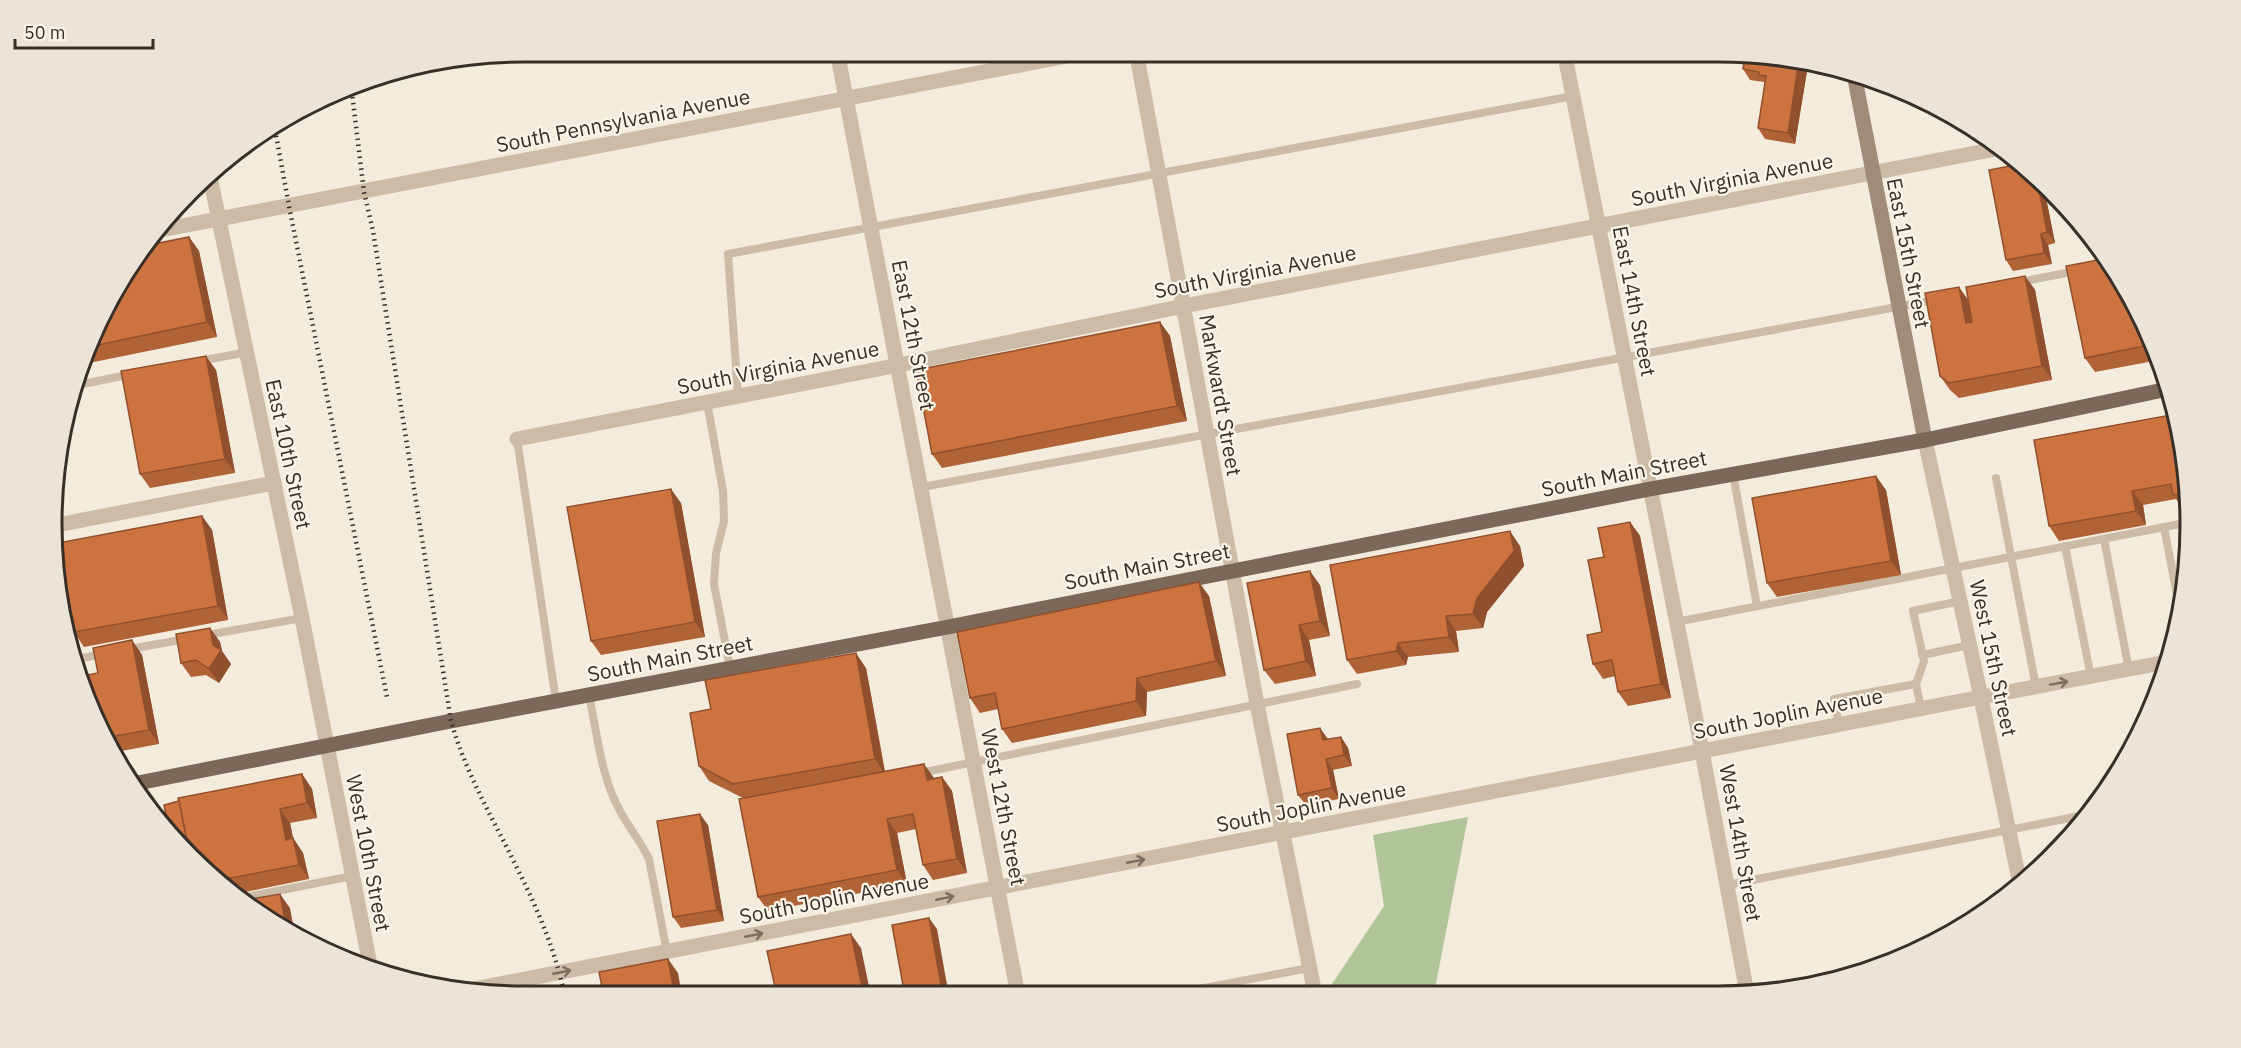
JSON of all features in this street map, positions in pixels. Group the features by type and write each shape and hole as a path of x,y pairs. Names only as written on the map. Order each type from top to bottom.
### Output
{"main road":[{"name":"East 15th Street","path":"1856,83 1924,440"},
{"name":"South Main Street","path":"140,783 1650,489 1924,440 2160,391"}],"street":[{"name":"East 12th Street","path":"839,62 948,627"},
{"name":"South Pennsylvania Avenue","path":"168,229 1038,62"},
{"name":"Markwardt Street","path":"1139,62 1257,704 1313,986"},
{"name":"East 14th Street","path":"1566,62 1650,489"},
{"name":"South Virginia Avenue","path":"517,439 899,365 1184,306 1990,150"},
{"name":"East 10th Street","path":"212,183 302,618 326,746"},
{"name":"West 15th Street","path":"1924,440 2018,875"},
{"path":"62,524 274,483"},
{"name":"West 14th Street","path":"1650,489 1746,986"},
{"name":"West 12th Street","path":"948,627 1016,986"},
{"name":"South Joplin Avenue","path":"491,986 2158,664"},
{"name":"West 10th Street","path":"326,746 369,960"}],"lane":[{"path":"738,396 728,255 1573,96"},
{"path":"2008,285 2089,268"},
{"path":"922,487 1940,299"},
{"path":"190,363 247,352"},
{"path":"83,384 146,372"},
{"path":"706,402 723,491 724,521 716,553 714,584 730,668"},
{"path":"517,439 556,701"},
{"path":"1733,474 1757,606"},
{"path":"1996,478 2036,687"},
{"path":"1676,622 2180,524"},
{"path":"2164,527 2175,587"},
{"path":"2104,539 2129,670"},
{"path":"2065,546 2091,677"},
{"path":"1922,709 1916,684 1924,661 1913,611 1960,601"},
{"path":"203,636 302,618"},
{"path":"124,650 191,638"},
{"path":"1922,655 1970,645"},
{"path":"81,658 112,652"},
{"path":"906,776 1357,684"},
{"path":"1839,725 1834,699 1916,684"},
{"path":"589,694 611,790 620,811 649,859 667,952"},
{"path":"1727,885 2075,817"},
{"path":"250,896 352,876"},
{"path":"1214,986 1309,968"}],"green space":[{"path":"1468,817 1436,986 1331,986 1384,906 1373,835"}],"building":[{"path":"1744,62 1798,68 1788,133 1758,128 1766,76 1743,69"},
{"path":"2010,166 2040,193 2047,232 2041,234 2044,253 2006,260 1989,170"},
{"path":"189,237 207,322 98,345 123,293 156,244"},
{"path":"2097,260 2118,293 2144,346 2085,358 2066,266"},
{"path":"2025,276 2042,366 1949,383 1940,376 1925,293 1959,287 1966,323 1972,322 1966,287"},
{"path":"1160,322 1177,406 932,454 916,370"},
{"path":"206,356 225,459 140,474 121,371"},
{"path":"2167,416 2179,494 2173,495 2171,484 2132,491 2136,511 2049,526 2034,440"},
{"path":"1876,476 1891,561 1767,583 1752,498"},
{"path":"671,489 695,622 591,641 567,507"},
{"path":"202,516 218,606 74,632 65,579 62,542"},
{"path":"1630,522 1661,684 1618,692 1612,660 1593,664 1587,635 1602,632 1588,560 1604,557 1598,528"},
{"path":"1510,531 1514,551 1477,598 1473,614 1446,616 1449,637 1398,643 1396,651 1347,660 1330,565"},
{"path":"1310,571 1320,621 1299,625 1306,661 1264,670 1247,583"},
{"path":"1199,582 1216,661 1137,678 1136,701 1002,729 995,693 970,698 957,632"},
{"path":"210,628 213,645 221,650 209,669 196,660 181,663 176,634"},
{"path":"132,640 149,730 113,736 87,675 98,673 93,648"},
{"path":"856,653 875,759 733,784 699,766 690,713 711,709 705,680"},
{"path":"1320,728 1323,740 1341,737 1344,755 1326,759 1332,788 1298,795 1287,734"},
{"path":"924,764 927,780 942,777 957,859 923,865 913,814 887,819 897,870 758,897 739,799"},
{"path":"302,774 307,803 280,809 286,840 293,838 299,865 227,879 187,840 178,798"},
{"path":"179,801 187,840 166,818 164,805"},
{"path":"700,814 717,910 673,917 657,821"},
{"path":"280,894 285,920 267,909 253,899"},
{"path":"929,918 941,986 903,986 892,925"},
{"path":"851,934 862,986 775,986 767,951"},
{"path":"668,959 673,986 602,986 599,972"}],"railway":[{"path":"352,95 364,192 373,231 451,721 473,780 540,918 562,986"},
{"path":"276,134 387,697"}]}
